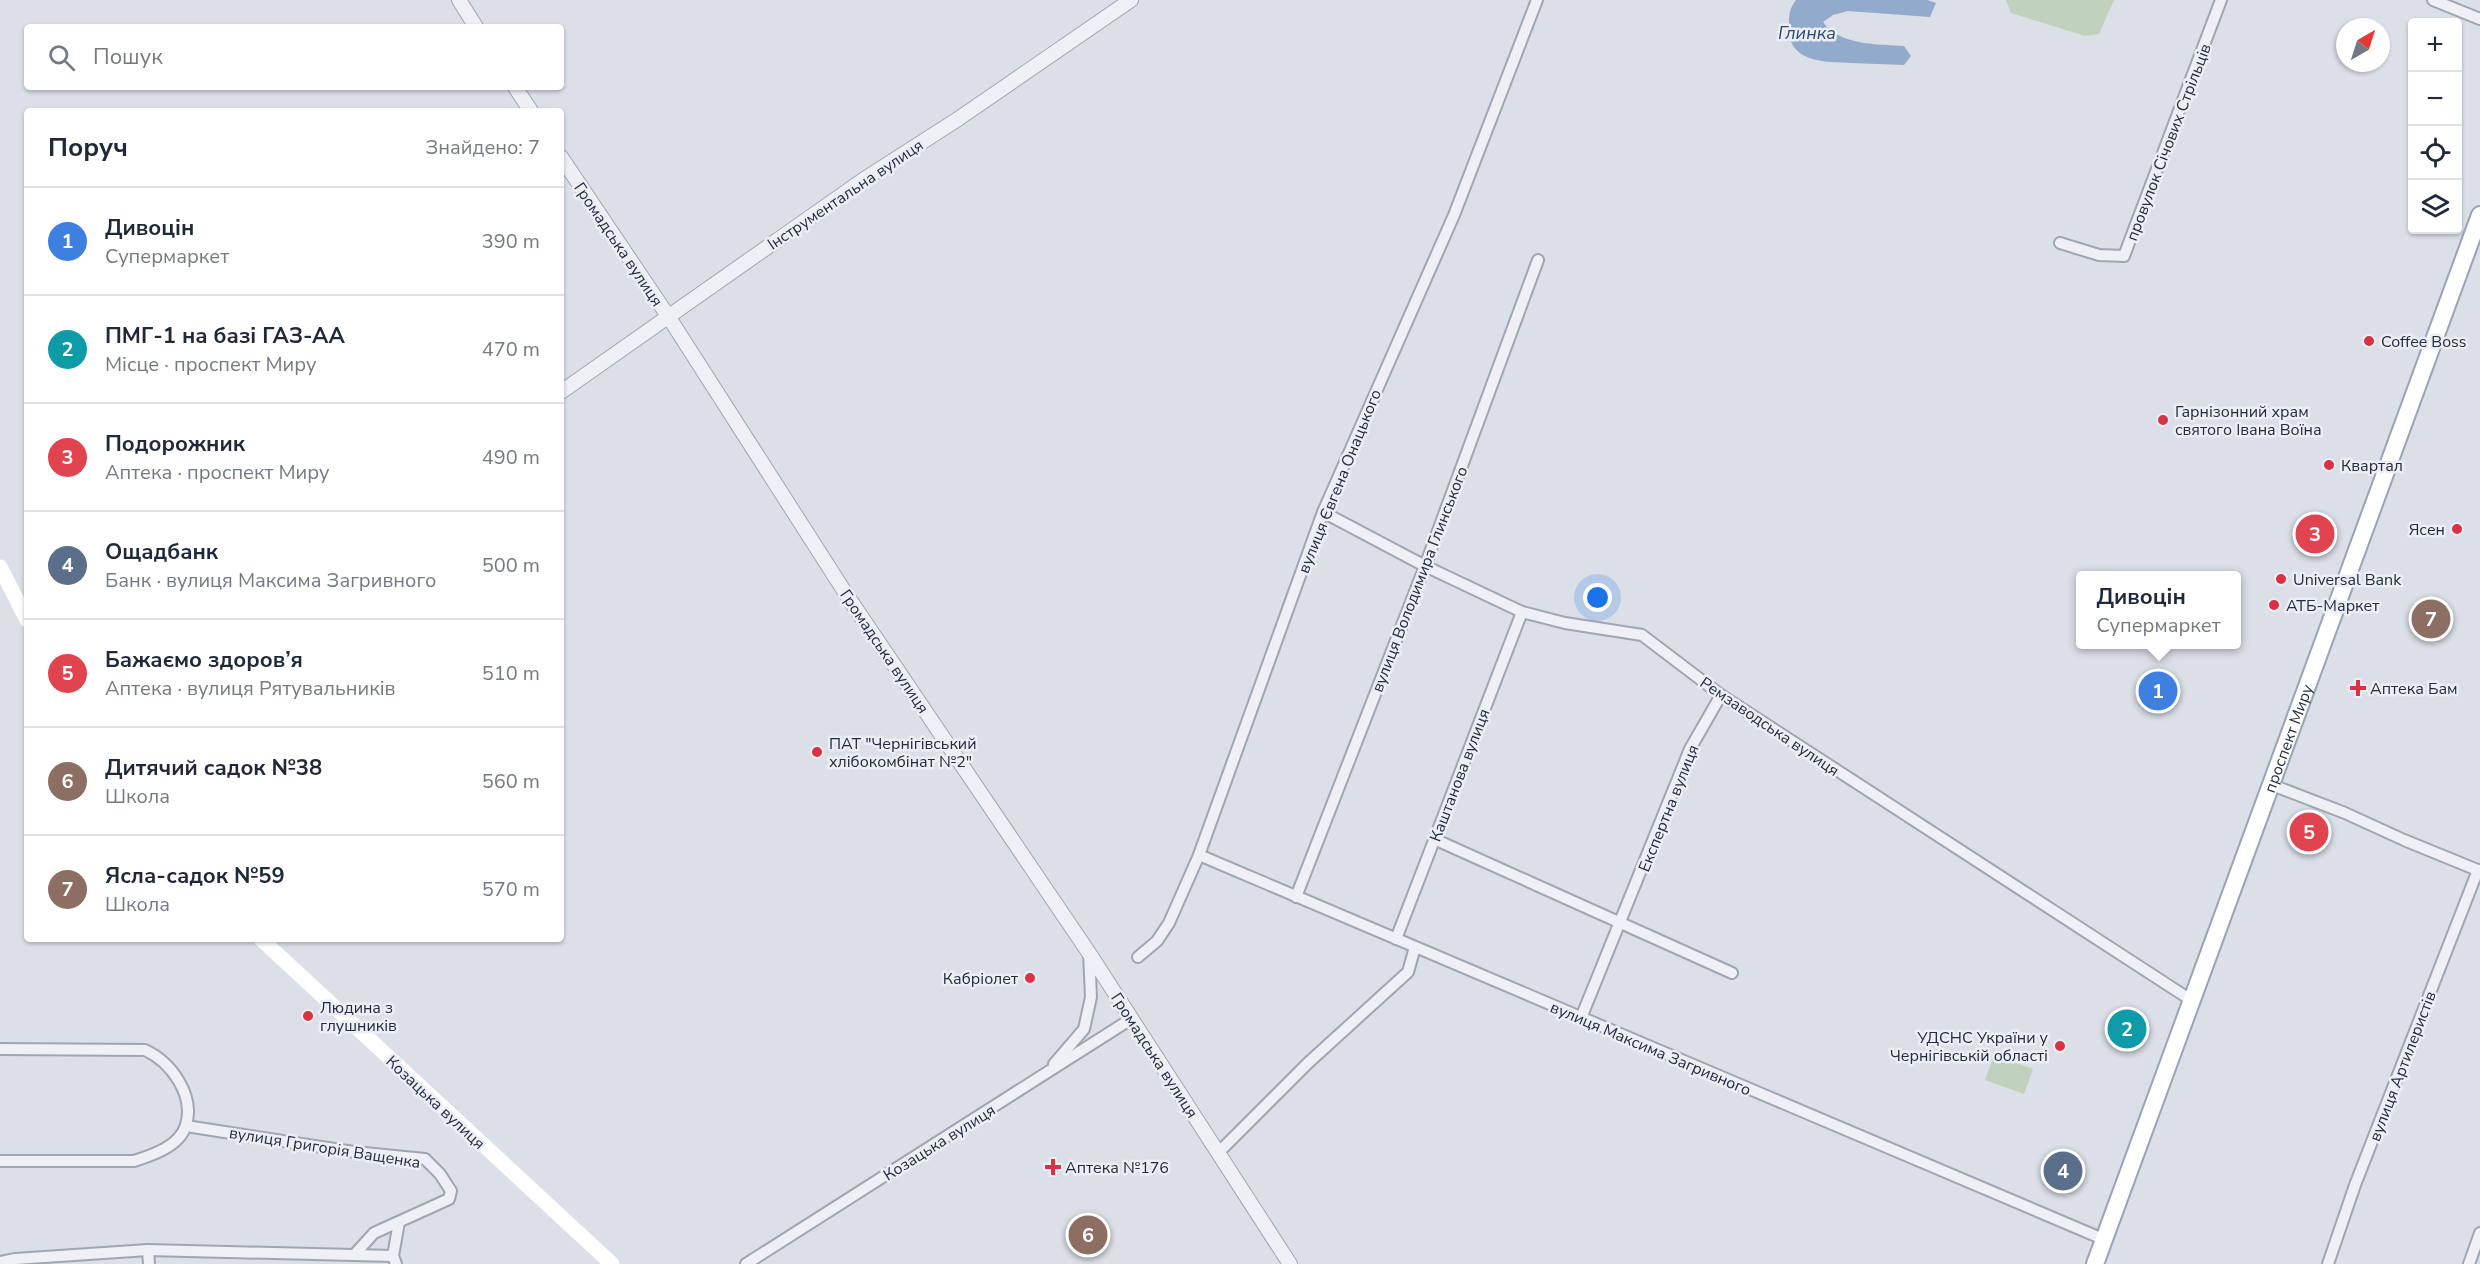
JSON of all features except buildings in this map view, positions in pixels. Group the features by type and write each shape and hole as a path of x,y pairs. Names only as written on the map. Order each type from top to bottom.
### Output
{"main road":[{"name":"проспект Миру","path":"2095,1264 2480,214"},
{"path":"0,567 24,614"},
{"name":"Козацька вулиця","path":"264,942 612,1264"}],"street":[{"path":"459,0 474,24"},
{"name":"Інструментальна вулиця","path":"564,390 863,180 958,119 1131,0"},
{"name":"вулиця Євгена Онацького","path":"1138,957 1157,941 1169,922 1199,855 1323,512 1454,215 1537,0"},
{"name":"провулок Січових Стрільців","path":"2060,243 2099,255 2124,256 2222,0"},
{"path":"2433,0 2480,19"},
{"path":"518,90 529,108"},
{"name":"Громадська вулиця","path":"564,161 668,316 848,597 1089,953 1290,1264"},
{"name":"вулиця Володимира Глинського","path":"1296,897 1425,566 1538,260"},
{"name":"Ремзаводська вулиця","path":"1323,512 1425,566 1521,612 1565,623 1642,635 1721,696 2191,1000"},
{"name":"Каштанова вулиця","path":"1396,939 1521,612"},
{"name":"Експертна вулиця","path":"1581,1018 1690,749 1721,696"},
{"path":"2272,785 2346,813 2404,840 2479,870"},
{"path":"1434,840 1732,973"},
{"name":"вулиця Максима Загривного","path":"1199,855 2103,1239"},
{"name":"вулиця Артилеристів","path":"2328,1264 2355,1185 2479,870"},
{"path":"1218,1153 1308,1063 1408,972 1415,947"},
{"path":"1044,1075 1084,1029 1091,997 1089,953"},
{"name":"Козацька вулиця","path":"746,1264 1131,1020"},
{"path":"0,1049 145,1050 167,1064 182,1085 187,1102 186,1126 168,1147 134,1161 0,1161"},
{"name":"вулиця Григорія Ващенка","path":"186,1126 354,1152 425,1160 440,1174 451,1191 449,1199 399,1221"},
{"path":"354,1255 374,1233 399,1221"},
{"path":"0,1262 148,1250 354,1255 394,1260 399,1221"},
{"path":"2469,1264 2480,1233"},
{"path":"148,1250 149,1264"}],"green space":[{"path":"2006,0 2114,0 2099,34 2085,36 2011,13"},
{"path":"1994,1055 2033,1069 2024,1094 1985,1080"}],"water":[{"name":"Глинка","path":"1796,0 1927,0 1936,3 1930,17 1848,11 1833,15 1823,22 1830,30 1849,40 1904,46 1911,56 1904,65 1820,61 1801,54 1794,47 1790,38 1789,15"}],"place":[{"name":"Coffee Boss","path":"2369,341"},
{"name":"Гарнізонний храм святого Івана Воїна","path":"2163,420"},
{"name":"Квартал","path":"2329,465"},
{"name":"Ясен","path":"2457,529"},
{"name":"Подорожник","path":"2315,534"},
{"name":"Universal Bank","path":"2281,579"},
{"name":"АТБ-Маркет","path":"2274,605"},
{"name":"Ясла-садок №59","path":"2431,619"},
{"name":"Аптека Бам","path":"2358,688"},
{"name":"Дивоцін","path":"2158,691"},
{"name":"ПАТ \"Чернігівський хлібокомбінат №2\"","path":"817,752"},
{"name":"Бажаємо здоров’я","path":"2309,832"},
{"name":"Кабріолет","path":"1030,978"},
{"name":"Людина з глушників","path":"308,1016"},
{"name":"ПМГ-1 на базі ГАЗ-АА","path":"2127,1029"},
{"name":"УДСНС України у Чернігівській області","path":"2060,1046"},
{"name":"Аптека №176","path":"1053,1167"},
{"name":"Ощадбанк","path":"2063,1171"},
{"name":"Дитячий садок №38","path":"1088,1235"}]}
